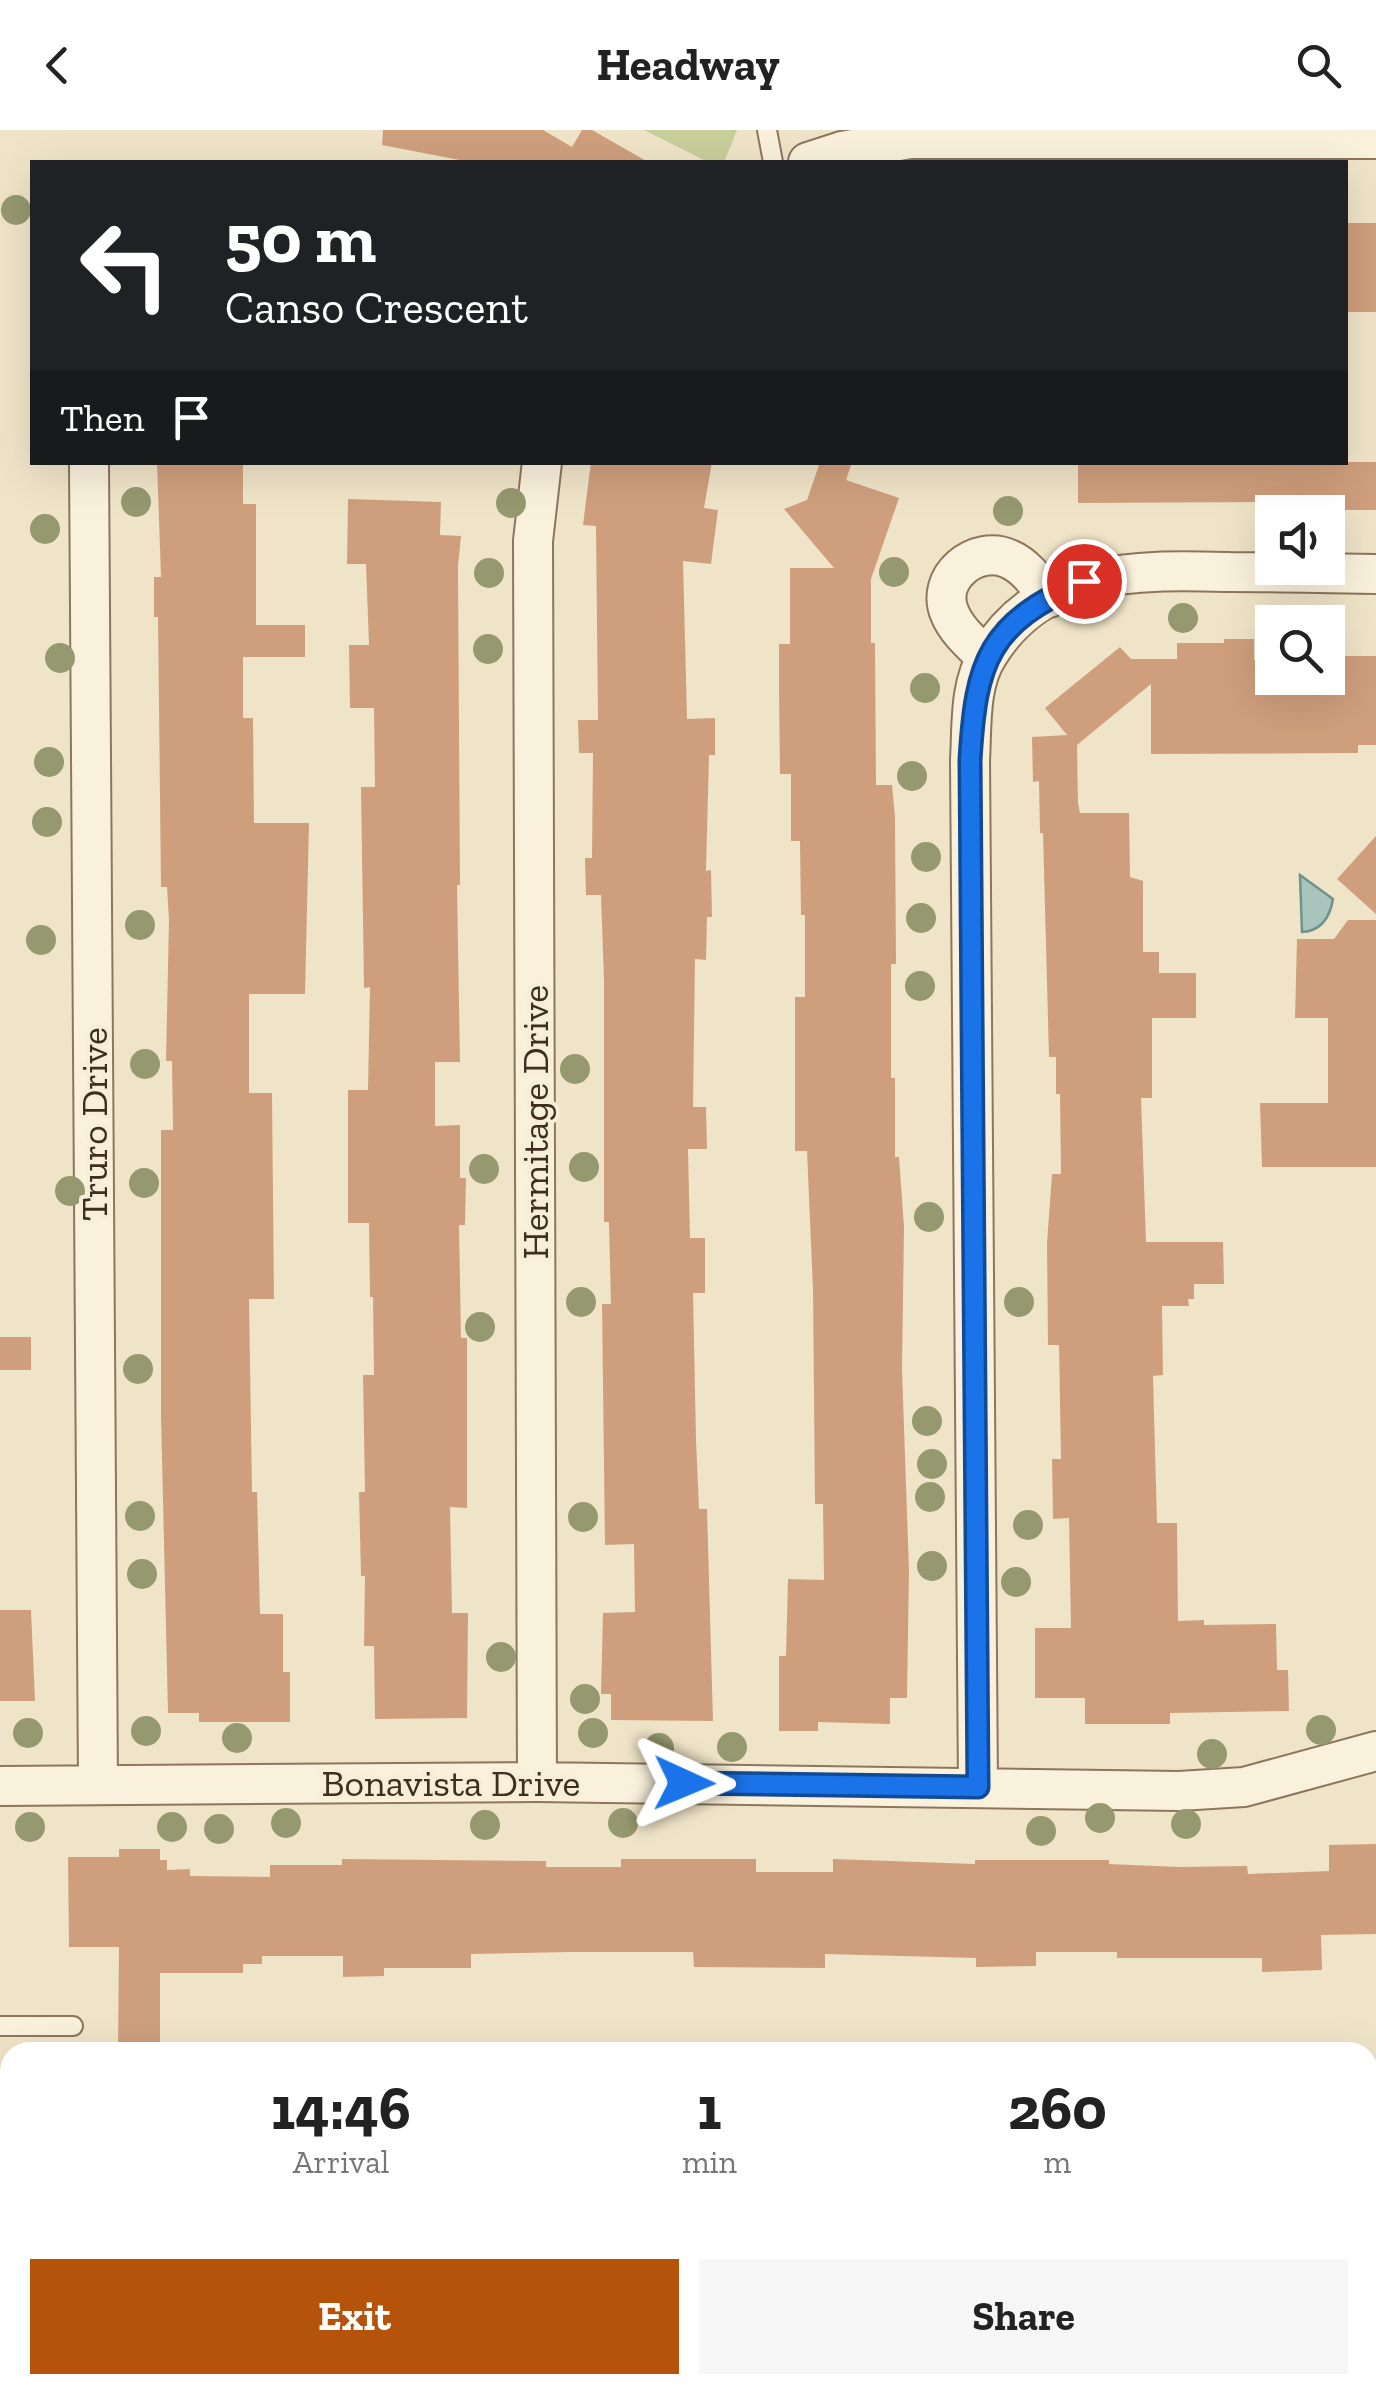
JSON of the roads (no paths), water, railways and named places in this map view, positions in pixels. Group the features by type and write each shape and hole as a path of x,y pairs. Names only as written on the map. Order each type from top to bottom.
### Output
{"street":[{"path":"814,160 910,139 1124,134 1376,139"},
{"name":"Truro Drive","path":"89,465 98,1785"},
{"name":"Hermitage Drive","path":"537,1782 533,541 542,465"},
{"path":"986,657 948,612 948,584 965,562 997,555 1011,559 1050,598"},
{"path":"978,1787 970,760 972,709 986,657 1016,622 1084,581 1145,570 1376,574"},
{"name":"Bonavista Drive","path":"0,1786 537,1782 1178,1792 1244,1787 1376,1751"}],"lane":[{"path":"766,130 773,160"},
{"path":"0,2026 73,2026"}],"water":[{"path":"1300,875 1333,899 1324,922 1302,932"}]}
